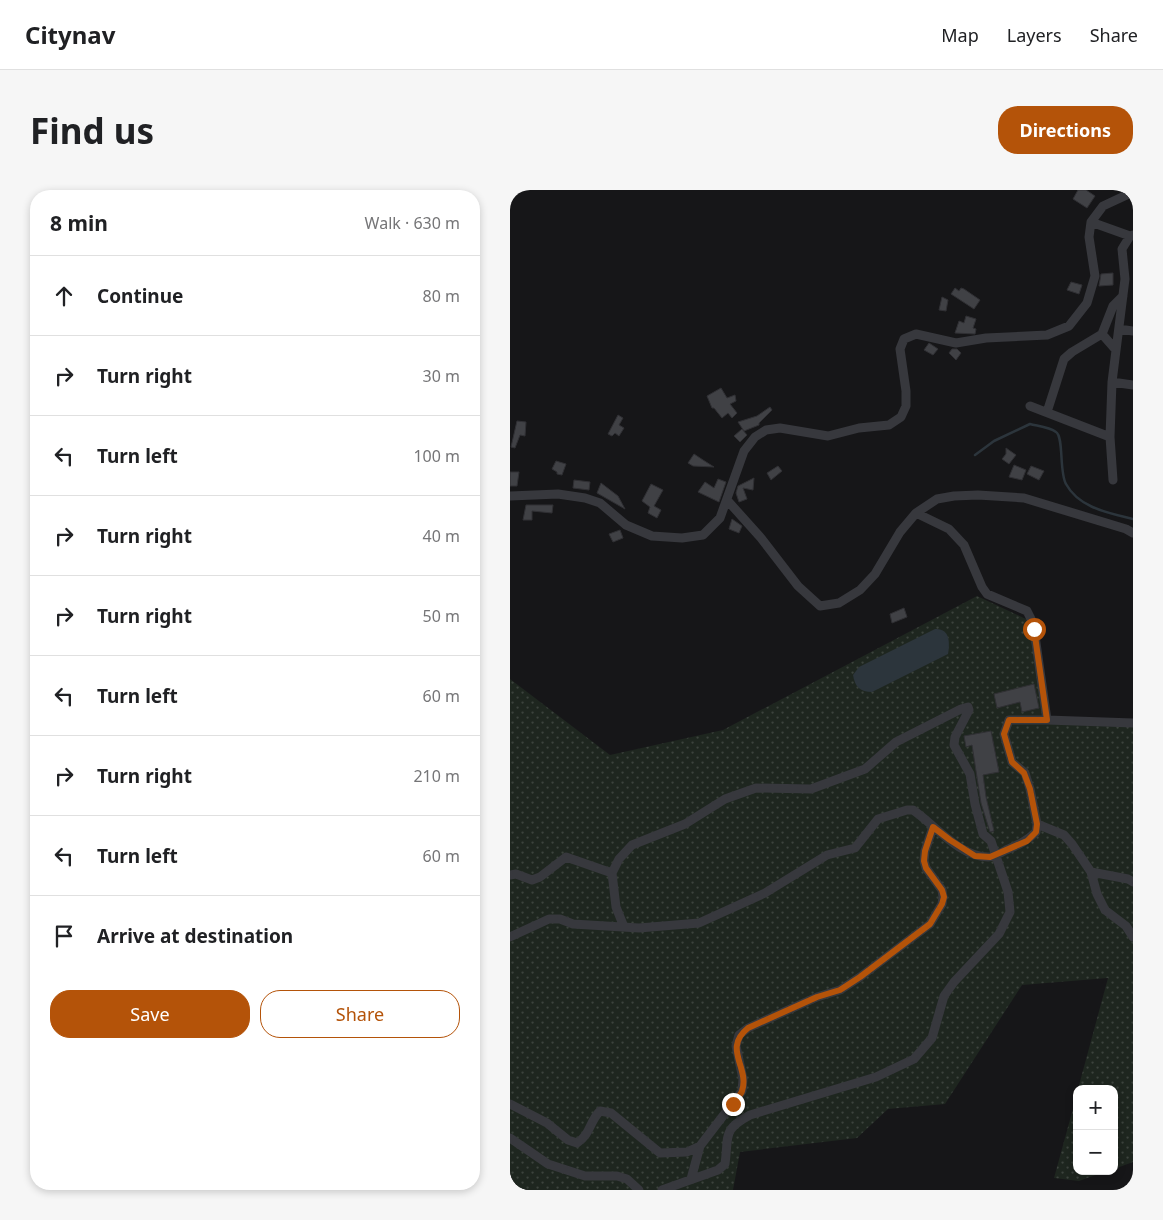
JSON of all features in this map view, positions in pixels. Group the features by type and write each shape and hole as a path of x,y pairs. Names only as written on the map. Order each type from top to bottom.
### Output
{"street":[{"path":"510,496 558,494 585,498 600,503 626,526 652,536 682,538 703,534 720,518 734,474 744,451 755,437 766,430 780,428 828,436 859,428 889,425 901,417 906,406 906,391 900,349 904,339 916,334 956,343 986,338 1046,335 1069,326 1087,303 1094,276 1089,237 1091,222 1103,206 1133,192"},
{"path":"1091,222 1132,236 1122,249 1129,280 1123,296 1112,382 1110,437 1112,480"},
{"path":"1047,412 1064,359 1102,334 1113,306 1123,296"},
{"path":"1119,329 1133,331"},
{"path":"1102,334 1116,350"},
{"path":"1112,382 1133,385"},
{"path":"1030,406 1110,437"},
{"path":"727,500 761,538 798,586 820,606 839,603 860,590 875,574 900,532 916,513 936,499 978,495 1024,498 1126,529 1133,533"},
{"path":"916,513 949,529 964,546 987,594 1027,611 1034,629 1047,720"},
{"path":"624,927 616,907 612,873 619,859 632,845 685,824 725,799 756,788 812,789 865,769 896,742 961,708 968,707 970,710 954,737 954,745 970,774 975,804 984,834 991,841 1008,892 1010,912 999,934 954,982 944,996 932,1038 914,1059 876,1077 750,1115 735,1123 728,1133 724,1164 718,1170 662,1190"},
{"path":"1046,710 1069,722"},
{"path":"510,936 549,919 560,919 573,924 639,928 699,923 765,893 827,855 855,848 878,819 907,810 913,810 950,840 975,856 990,857 996,855 1027,841 1036,832 1037,824 1030,789 1024,773 1012,762 1004,734 1009,720 1133,722"},
{"path":"1037,824 1064,835 1072,844 1091,872 1097,894 1105,910 1126,926 1133,937"},
{"path":"691,1180 700,1146 742,1091 743,1079 736,1046 739,1035 756,1024 817,997 840,990 930,924 944,897 942,890 926,868 924,861 925,851 933,827"},
{"path":"510,875 516,874 532,880 540,877 566,857 612,873"},
{"path":"1091,872 1128,879 1133,882"},
{"path":"510,1104 547,1123 568,1140 577,1143 586,1138 595,1117 600,1111 611,1113 660,1153 687,1152 700,1146"},
{"path":"510,1138 548,1164 585,1176 617,1176 627,1179 639,1190"}],"shaded area":[{"path":"977,596 1028,620 1046,720 1133,727 1133,1162 1118,1168 1118,1085 1079,1085 1108,978 1022,985 945,1104 888,1109 857,1138 740,1152 733,1190 510,1190 510,679 610,755 723,730"},
{"path":"935,629 944,631 948,637 948,654 872,692 861,690 857,686 853,675 859,667"},
{"path":"1073,1109 1073,1175 1096,1175 1079,1181 1054,1178"}],"building":[{"path":"1078,190 1086,190 1095,196 1087,208 1073,199"},
{"path":"1113,273 1113,285 1099,286 1101,274"},
{"path":"1071,282 1082,285 1079,294 1067,290"},
{"path":"955,288 959,291 961,288 964,289 980,300 974,309 951,294"},
{"path":"942,297 948,300 946,311 939,310"},
{"path":"966,316 976,319 973,328 976,329 975,334 955,333 959,321 964,323"},
{"path":"929,343 938,349 933,355 924,350"},
{"path":"952,349 957,349 961,353 956,360 949,353"},
{"path":"721,388 727,398 735,395 736,401 730,404 737,413 732,418 728,413 722,418 712,408 707,396"},
{"path":"770,407 772,410 759,425 744,431 738,422 757,416"},
{"path":"618,415 623,418 619,425 624,428 619,436 615,433 612,436 608,434"},
{"path":"517,421 526,422 525,436 520,435 515,448 511,447"},
{"path":"742,429 747,435 740,442 734,436"},
{"path":"1006,448 1016,455 1009,464 1002,459 1006,454"},
{"path":"694,454 714,467 693,466 688,463"},
{"path":"556,461 566,464 562,475 557,474 552,469"},
{"path":"1014,465 1026,470 1022,480 1009,477"},
{"path":"778,466 782,471 771,480 767,473"},
{"path":"1031,466 1044,471 1039,480 1027,474"},
{"path":"510,472 519,472 517,486 510,486"},
{"path":"754,478 753,490 743,488 747,499 739,502 736,493 738,486"},
{"path":"718,479 726,482 719,502 698,492 705,482 714,488"},
{"path":"574,480 590,482 589,490 573,488"},
{"path":"601,483 618,496 625,509 597,493"},
{"path":"651,484 663,490 654,506 661,510 657,518 648,513 650,507 642,501"},
{"path":"526,505 553,505 552,513 532,511 532,520 523,520"},
{"path":"732,519 742,526 739,533 729,529"},
{"path":"620,530 623,538 613,542 609,534"},
{"path":"904,608 907,617 892,623 890,614"},
{"path":"1034,684 1039,708 1022,712 1020,702 997,708 994,694"},
{"path":"991,731 999,772 983,775 994,831 990,832 981,803 972,745 966,747 964,736"}],"waterway":[{"path":"975,455 994,441 1030,424 1050,429 1058,435 1064,479 1072,492 1079,499 1095,508 1133,519"}],"route":[{"path":"733,1104 742,1091 743,1079 736,1046 739,1035 748,1028 817,997 840,990 930,924 944,897 942,890 926,868 924,861 925,851 933,827 975,856 990,857 1027,841 1036,832 1037,824 1030,789 1024,773 1012,762 1004,734 1009,720 1047,720 1034,629"}]}
